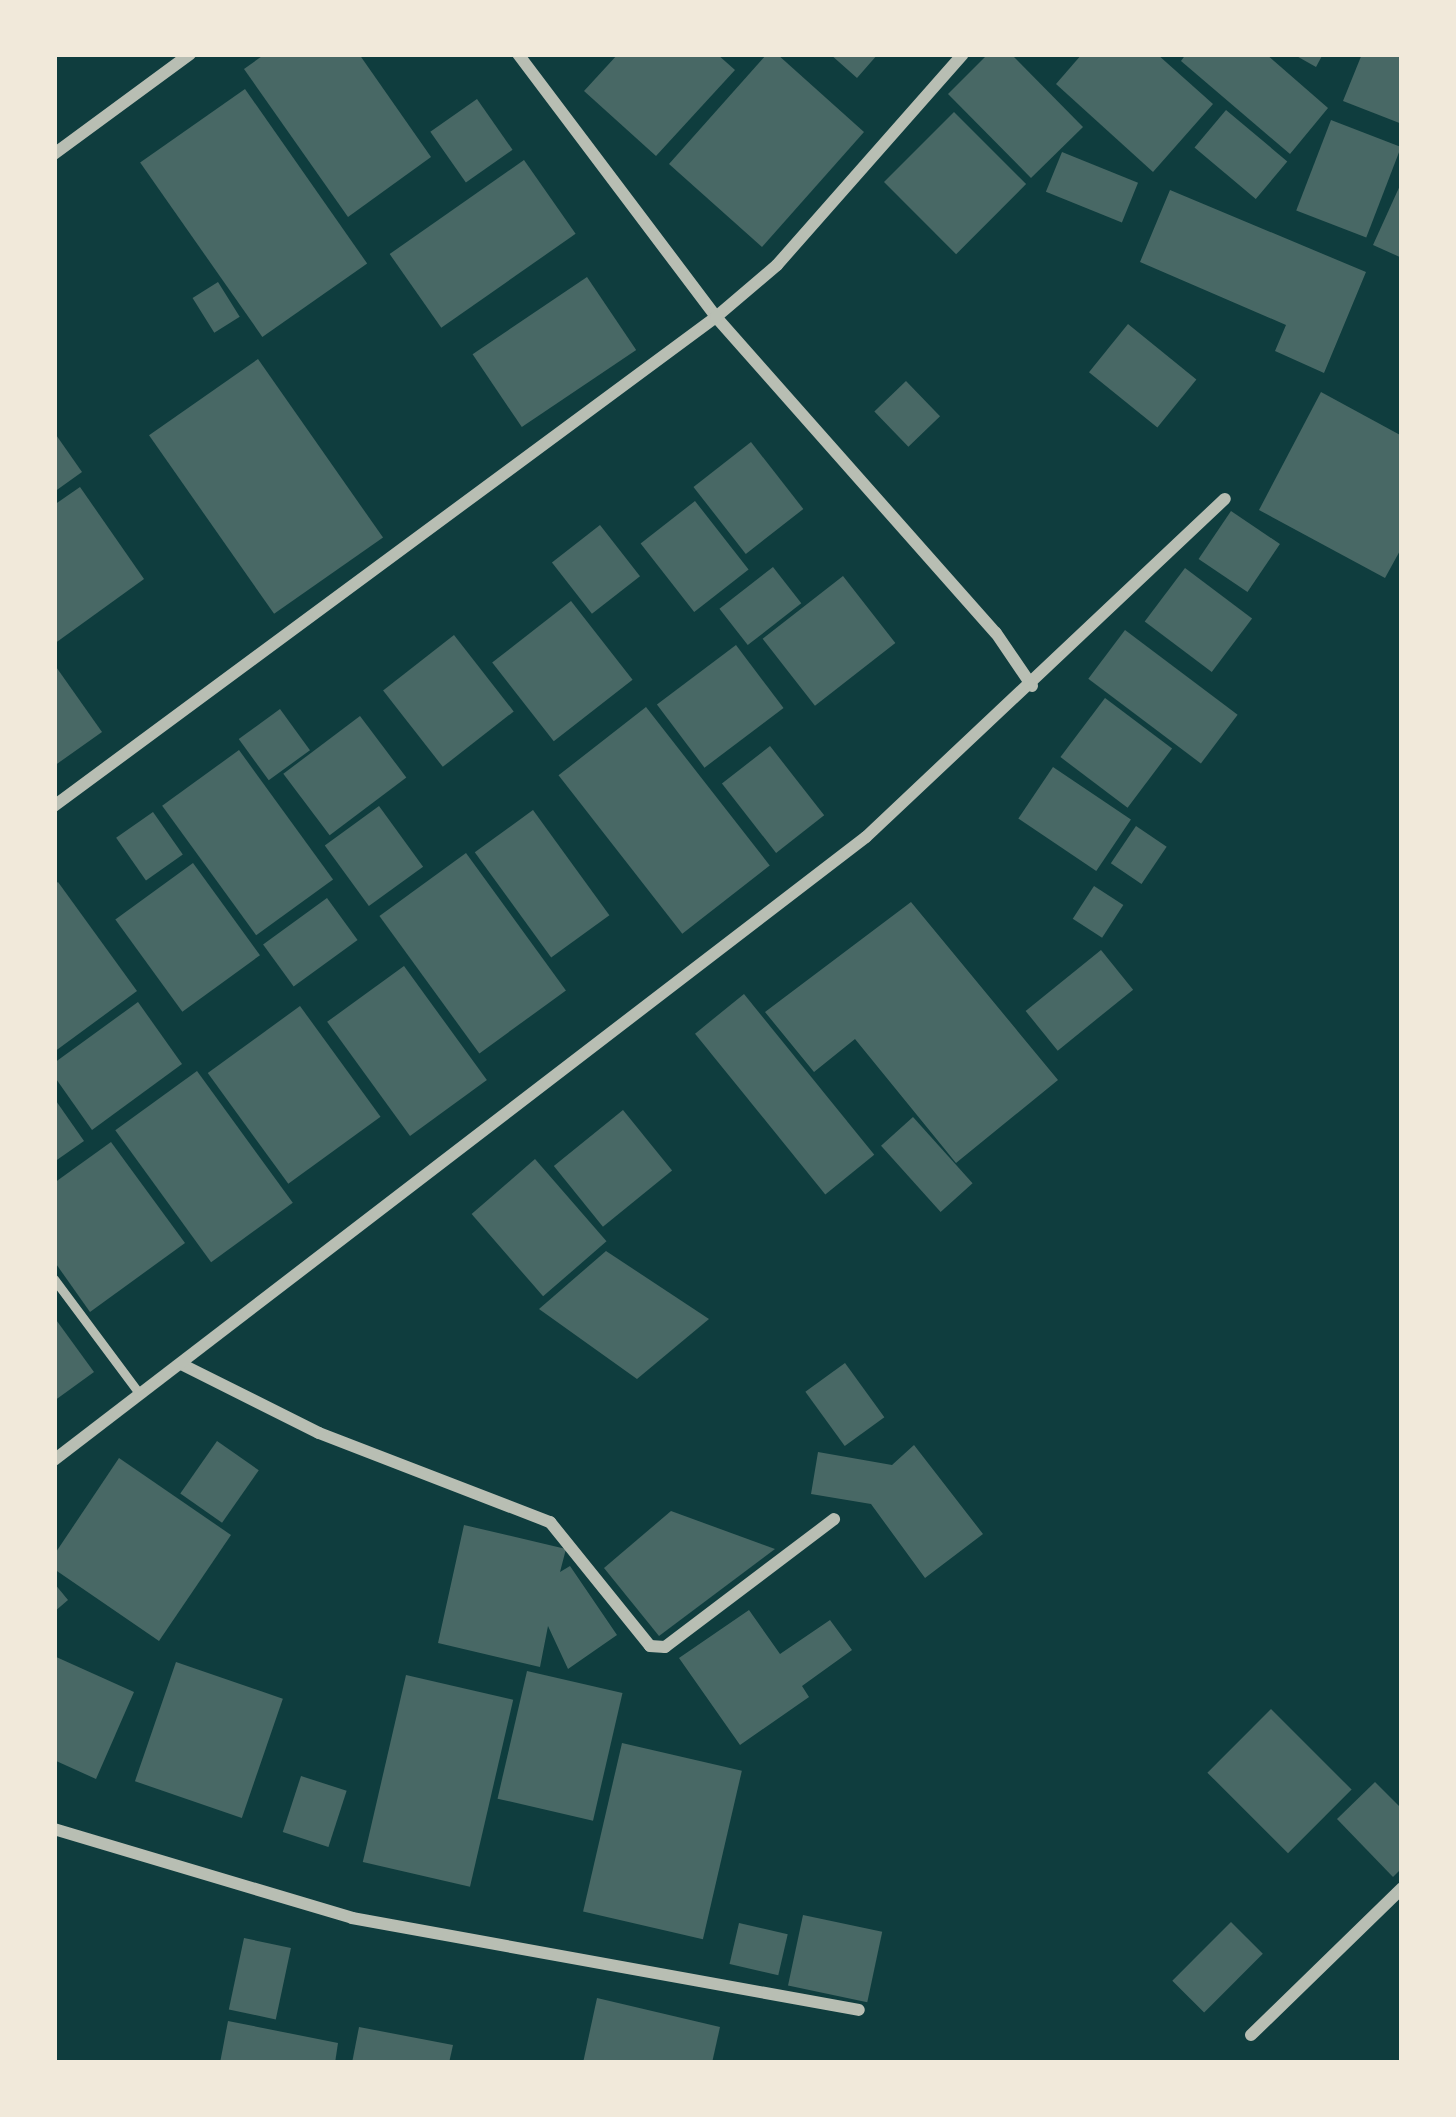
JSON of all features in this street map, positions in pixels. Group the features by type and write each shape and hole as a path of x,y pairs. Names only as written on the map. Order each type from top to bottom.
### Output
{"street":[{"path":"54,154 190,54"},
{"path":"518,54 716,317 996,633 1032,686"},
{"path":"54,806 716,317 777,265 963,54"},
{"path":"54,1460 866,837 1032,686 1225,499"},
{"path":"181,1364 319,1433 550,1522 650,1646 665,1647 834,1520"},
{"path":"54,1829 352,1918 859,2010"},
{"path":"1250,2035 1402,1888"}],"lane":[{"path":"54,1280 140,1393"}],"building":[{"path":"265,54 359,54 431,157 348,217 244,69"},
{"path":"618,54 717,54 735,70 656,156 584,91"},
{"path":"767,54 777,54 864,132 762,247 669,164"},
{"path":"830,54 878,54 857,78"},
{"path":"988,54 1011,54 1083,127 1031,178 948,94"},
{"path":"1082,54 1157,54 1213,104 1153,172 1056,84"},
{"path":"1186,54 1266,54 1328,108 1290,154 1181,61"},
{"path":"1293,54 1323,54 1316,67"},
{"path":"1362,54 1402,54 1402,124 1343,101"},
{"path":"245,89 367,263 262,337 140,162"},
{"path":"477,99 513,150 466,182 430,132"},
{"path":"1226,110 1287,161 1256,199 1195,148"},
{"path":"954,112 1026,184 956,254 884,182"},
{"path":"1331,120 1401,147 1366,237 1296,211"},
{"path":"1062,152 1138,183 1122,223 1046,192"},
{"path":"524,160 576,234 441,328 390,254"},
{"path":"1402,181 1402,258 1373,245"},
{"path":"1170,190 1366,272 1324,373 1275,351 1286,325 1140,262"},
{"path":"587,277 636,350 522,427 473,354"},
{"path":"218,282 240,317 214,333 193,298"},
{"path":"1128,324 1196,379 1157,428 1089,372"},
{"path":"258,359 383,538 274,614 149,435"},
{"path":"906,381 940,416 908,447 874,412"},
{"path":"1321,392 1402,436 1402,547 1385,578 1259,510"},
{"path":"54,432 82,472 54,492"},
{"path":"751,442 803,509 746,554 693,487"},
{"path":"80,487 144,579 54,644 54,505"},
{"path":"695,501 749,570 694,612 641,543"},
{"path":"1231,511 1280,544 1247,592 1199,559"},
{"path":"600,525 640,576 592,614 552,563"},
{"path":"773,567 801,603 748,645 719,609"},
{"path":"1185,568 1252,619 1212,672 1145,622"},
{"path":"843,576 895,643 815,706 763,639"},
{"path":"571,601 633,680 554,741 492,663"},
{"path":"1125,630 1238,715 1201,764 1088,679"},
{"path":"454,635 514,711 443,767 383,690"},
{"path":"736,645 784,708 704,768 657,705"},
{"path":"54,664 102,732 54,766"},
{"path":"1105,698 1172,749 1128,808 1060,757"},
{"path":"646,707 770,865 682,934 559,775"},
{"path":"280,709 310,750 269,780 239,739"},
{"path":"360,716 406,777 330,835 283,774"},
{"path":"770,746 824,815 776,853 722,784"},
{"path":"239,750 333,879 256,935 162,806"},
{"path":"1053,767 1131,820 1096,871 1018,818"},
{"path":"379,806 423,867 369,906 325,845"},
{"path":"533,810 609,915 551,957 475,852"},
{"path":"153,812 183,855 146,880 116,838"},
{"path":"1136,826 1167,847 1142,884 1111,863"},
{"path":"466,853 566,991 479,1053 379,916"},
{"path":"193,863 260,955 182,1012 115,919"},
{"path":"58,882 137,991 54,1052 54,885"},
{"path":"1094,886 1123,905 1102,938 1073,919"},
{"path":"327,898 358,940 294,987 263,944"},
{"path":"911,902 1058,1080 956,1163 855,1039 814,1072 765,1012"},
{"path":"1101,950 1133,990 1058,1051 1026,1011"},
{"path":"404,966 487,1080 410,1136 327,1022"},
{"path":"744,994 874,1155 825,1195 695,1034"},
{"path":"138,1002 182,1064 92,1130 54,1076 54,1063"},
{"path":"300,1006 381,1117 288,1184 208,1073"},
{"path":"197,1071 293,1203 211,1262 115,1130"},
{"path":"54,1098 84,1141 54,1162"},
{"path":"623,1110 672,1171 603,1227 554,1166"},
{"path":"913,1117 973,1183 941,1212 881,1146"},
{"path":"111,1142 185,1243 90,1312 54,1261 54,1183"},
{"path":"535,1159 607,1241 543,1296 472,1214"},
{"path":"606,1251 709,1319 637,1379 539,1309"},
{"path":"54,1317 94,1372 54,1401"},
{"path":"845,1363 884,1417 845,1446 805,1392"},
{"path":"217,1441 259,1470 222,1523 180,1493"},
{"path":"914,1445 983,1534 925,1578 871,1504 811,1494 818,1452 892,1465"},
{"path":"119,1458 231,1535 159,1641 54,1569 54,1555"},
{"path":"671,1511 775,1549 659,1636 604,1568"},
{"path":"464,1525 566,1549 560,1572 570,1566 617,1635 568,1669 548,1626 540,1667 438,1643"},
{"path":"54,1583 68,1600 54,1612"},
{"path":"749,1610 780,1654 830,1620 852,1650 802,1686 809,1697 740,1745 679,1658"},
{"path":"54,1656 134,1692 96,1779 54,1760"},
{"path":"176,1662 283,1699 242,1818 135,1781"},
{"path":"527,1671 622,1693 593,1821 498,1799"},
{"path":"406,1675 513,1700 470,1887 363,1862"},
{"path":"1271,1709 1352,1790 1288,1853 1207,1773"},
{"path":"622,1743 742,1771 703,1939 583,1912"},
{"path":"301,1776 347,1791 328,1847 283,1832"},
{"path":"1375,1782 1402,1809 1402,1868 1393,1877 1337,1819"},
{"path":"803,1915 882,1932 867,2002 788,1985"},
{"path":"1231,1922 1263,1954 1204,2013 1172,1981"},
{"path":"739,1923 788,1934 778,1975 730,1964"},
{"path":"244,1938 291,1948 276,2019 229,2009"},
{"path":"597,1998 720,2027 712,2063 583,2063"},
{"path":"228,2021 338,2043 335,2063 220,2063"},
{"path":"359,2027 453,2045 449,2063 352,2063"}]}
